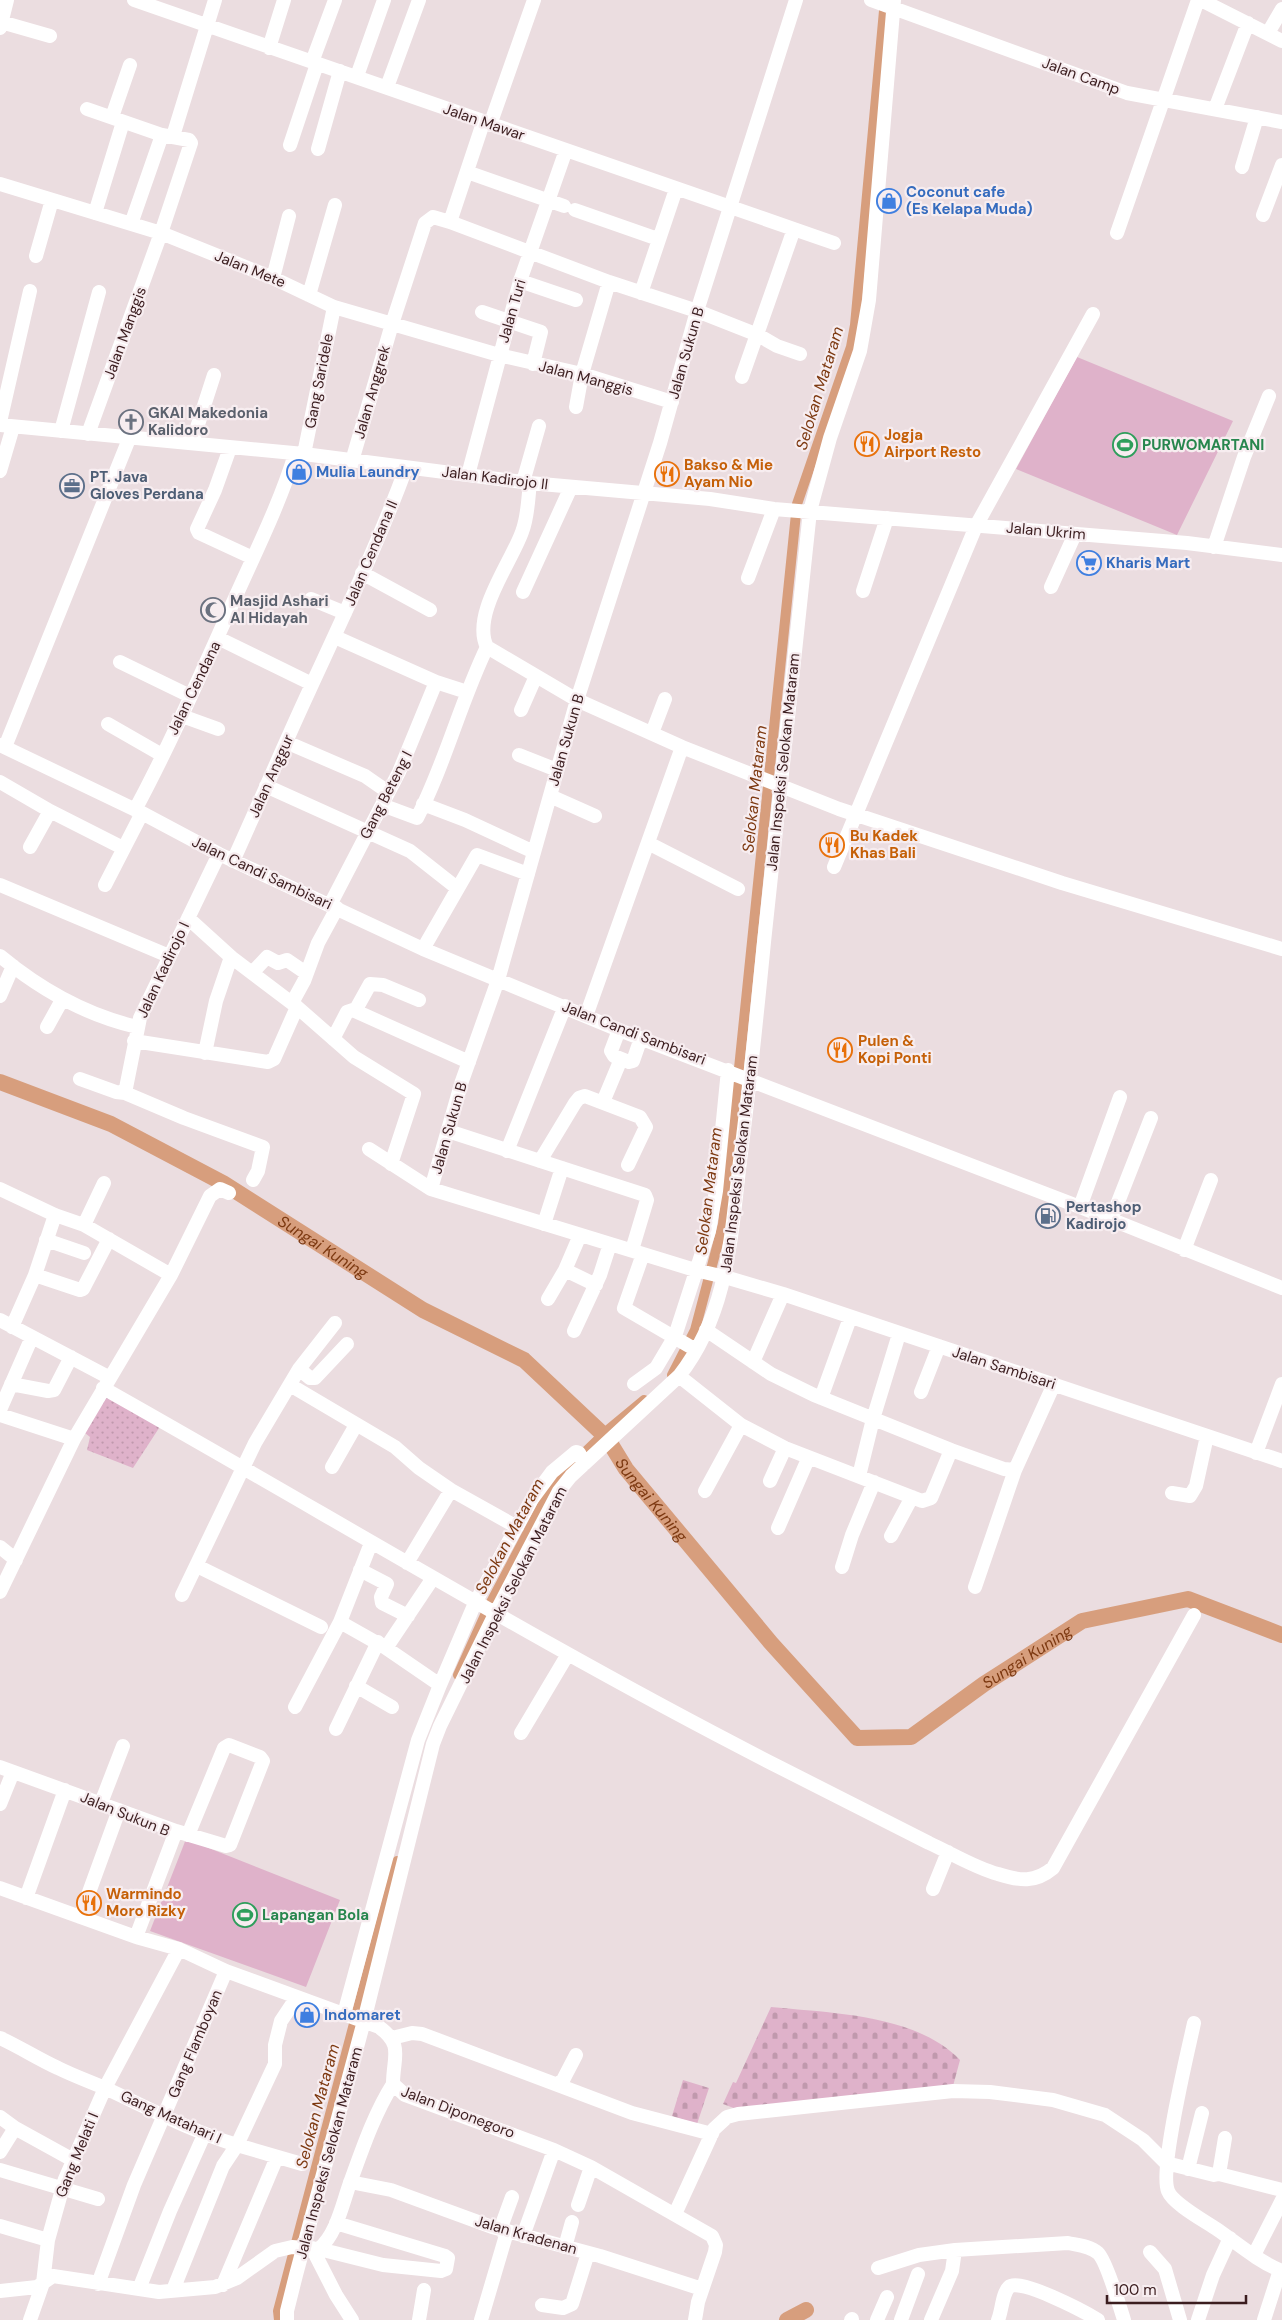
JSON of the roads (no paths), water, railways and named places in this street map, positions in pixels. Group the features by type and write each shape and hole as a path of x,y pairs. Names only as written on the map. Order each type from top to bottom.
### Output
{"street":[{"path":"7,0 1,25 50,36"},
{"name":"Jalan Mawar","path":"134,0 269,48 357,76 487,124 676,189 732,206 834,243"},
{"path":"131,224 167,136 215,0"},
{"path":"269,48 284,0"},
{"path":"290,144 335,0"},
{"path":"357,76 384,0"},
{"path":"387,87 419,0"},
{"path":"534,0 467,172 450,222 609,282 697,311 800,354"},
{"name":"Jalan Sukun B","path":"711,1274 431,1189 469,1062 498,980 577,700 672,402 697,311 732,206 796,0"},
{"path":"1117,233 1199,0 1282,41"},
{"name":"Jalan Camp","path":"884,3 1127,93 1282,122"},
{"name":"Jalan Inspeksi Selokan Mataram","path":"287,2320 286,2311 305,2248 354,2018 433,1744 493,1613 559,1491 583,1460 622,1428 679,1376 687,1344 706,1330 711,1274 733,1236 734,1202 806,511 860,351 869,300 884,3"},
{"path":"1268,33 1282,9"},
{"path":"1215,109 1248,23"},
{"path":"95,213 130,65"},
{"path":"318,149 340,71"},
{"path":"87,109 167,136"},
{"path":"1242,167 1257,117"},
{"name":"Jalan Manggis","path":"88,434 161,233 191,143 189,140 167,136"},
{"name":"Jalan Turi","path":"468,475 520,281 566,150"},
{"path":"1263,215 1282,165"},
{"path":"467,172 658,240"},
{"name":"Jalan Mete","path":"0,184 161,233 273,278 334,307 499,355"},
{"path":"641,293 676,189"},
{"path":"36,256 52,200"},
{"path":"308,295 335,205"},
{"path":"273,278 289,216"},
{"name":"Jalan Anggrek","path":"352,461 392,324 425,223 433,217 450,222"},
{"path":"742,377 794,229"},
{"path":"520,281 576,300"},
{"path":"576,407 582,374 609,282"},
{"path":"0,471 4,425 30,291"},
{"path":"61,431 100,292"},
{"name":"Gang Saridele","path":"299,454 334,307"},
{"path":"482,312 540,332 533,364"},
{"path":"834,868 854,815 976,526 1093,314"},
{"name":"Jalan Manggis","path":"499,355 582,374 672,402"},
{"path":"192,443 214,375"},
{"path":"1214,546 1244,457 1269,396"},
{"name":"Jalan Kadirojo II","path":"4,425 129,439 192,443 299,454 527,483 710,499 806,511"},
{"path":"538,426 527,483 522,532 493,594 486,615 483,636 487,647 577,700 682,747 854,815 1072,886 1282,949"},
{"path":"2,746 129,439"},
{"path":"230,448 215,490 197,529 199,532 253,558"},
{"name":"Jalan Cendana","path":"105,885 139,812 162,754 218,638 299,454"},
{"name":"Jalan Cendana II","path":"310,687 335,637 391,509 406,468"},
{"path":"523,592 571,487"},
{"path":"748,578 781,509"},
{"name":"Jalan Ukrim","path":"806,511 1214,546 1282,555"},
{"path":"863,591 887,518"},
{"path":"1051,587 1075,534"},
{"path":"362,573 430,610"},
{"path":"311,598 345,613"},
{"path":"335,637 436,682 467,692"},
{"path":"218,638 310,687"},
{"path":"382,805 415,819 423,804 467,692 487,647"},
{"path":"120,662 190,696"},
{"path":"521,710 536,676"},
{"name":"Gang Beteng I","path":"205,1053 263,1062 271,1061 318,943 366,833 410,749 436,682"},
{"name":"Jalan Anggur","path":"234,861 310,687"},
{"path":"652,733 665,699"},
{"path":"182,716 218,729"},
{"path":"108,724 162,754"},
{"path":"286,742 365,776 388,792"},
{"name":"Jalan Candi Sambisari","path":"2,746 139,812 219,854 424,949 619,1030 1080,1206 1184,1250 1282,1288"},
{"path":"586,1016 682,747"},
{"path":"519,755 557,770"},
{"path":"0,782 50,811 123,848"},
{"path":"266,786 366,833 410,851 457,888"},
{"path":"550,796 594,816"},
{"path":"423,804 465,820 534,852"},
{"path":"30,847 50,811"},
{"path":"648,843 738,889"},
{"name":"Jalan Kadirojo I","path":"125,1093 136,1034 169,956 219,854"},
{"path":"424,949 457,888 478,855 528,874"},
{"path":"0,885 169,956"},
{"path":"188,918 231,957 294,1005 354,1057 414,1094 391,1164"},
{"path":"0,956 62,1000 110,1020 136,1034 205,1053 216,1001 231,957"},
{"path":"252,973 266,957 278,963 287,960 306,973"},
{"path":"0,996 13,966"},
{"path":"355,1011 370,984 383,985 419,1000"},
{"path":"47,1027 62,1000"},
{"path":"507,1151 565,1006"},
{"path":"333,1039 347,1012 351,1009 469,1062"},
{"path":"619,1030 611,1051 614,1056 629,1062 633,1061 641,1038"},
{"path":"603,1102 622,1059"},
{"path":"634,1384 687,1344 711,1274 709,1231 716,1191 730,1071"},
{"path":"80,1079 116,1092 125,1093 184,1118 263,1147 258,1171 253,1180"},
{"path":"540,1161 579,1098 585,1096 640,1117 645,1122 646,1126 628,1165"},
{"path":"1080,1206 1120,1097"},
{"path":"1111,1220 1151,1118"},
{"path":"448,1131 646,1195 648,1200 624,1308 687,1344"},
{"path":"369,1149 431,1189"},
{"path":"544,1224 562,1168"},
{"path":"1184,1250 1211,1180"},
{"path":"84,1225 104,1183"},
{"path":"0,1189 55,1215 84,1225 171,1274"},
{"path":"0,1592 8,1565 74,1439 171,1274 210,1196 220,1189 229,1192"},
{"path":"55,1215 35,1275 6,1323 71,1357 107,1383 244,1468 493,1613 712,1733 948,1852 997,1874 1028,1880 1042,1877 1053,1868 1194,1615"},
{"path":"548,1299 565,1270 580,1234"},
{"path":"35,1275 83,1289 110,1239"},
{"path":"46,1240 84,1253"},
{"path":"574,1331 596,1285 610,1244"},
{"path":"565,1270 596,1285"},
{"name":"Jalan Sambisari","path":"711,1274 782,1294 1282,1461"},
{"path":"753,1362 782,1294"},
{"path":"821,1398 850,1318"},
{"path":"182,1595 198,1566 211,1533 255,1444 299,1369 335,1323"},
{"path":"706,1330 771,1374 821,1398 951,1450 1004,1469 1015,1470"},
{"path":"859,1476 899,1334"},
{"path":"0,1410 32,1337"},
{"path":"299,1369 310,1378 315,1378 347,1344"},
{"path":"922,1392 939,1346"},
{"path":"11,1384 48,1391 54,1390 71,1357"},
{"path":"679,1376 741,1425 785,1448 926,1501 931,1498 951,1450"},
{"path":"975,1587 1015,1470 1054,1384"},
{"path":"1256,1453 1282,1384"},
{"path":"290,1385 395,1447 419,1468 451,1490 517,1527"},
{"path":"0,1414 74,1439"},
{"path":"332,1467 356,1425"},
{"path":"705,1492 741,1425"},
{"path":"1172,1493 1190,1496 1196,1486 1207,1436"},
{"path":"770,1481 785,1448"},
{"path":"354,2018 418,1740 440,1685 476,1603 540,1486 576,1452 583,1460"},
{"path":"778,1528 808,1458"},
{"path":"842,1567 852,1535 874,1482"},
{"path":"407,1562 451,1490"},
{"path":"891,1536 912,1497"},
{"path":"295,1707 340,1622 371,1543"},
{"path":"0,1547 8,1565"},
{"path":"198,1566 321,1627"},
{"path":"360,1570 387,1584 382,1602 408,1616"},
{"path":"336,1729 356,1686 382,1645 408,1616 433,1578"},
{"path":"340,1622 382,1645 440,1685"},
{"path":"521,1733 568,1654"},
{"path":"356,1686 392,1707"},
{"path":"229,1745 260,1757 263,1761 231,1844 226,1846 182,1833 224,1748 229,1745"},
{"path":"101,1803 123,1746"},
{"path":"0,1804 6,1769"},
{"name":"Jalan Sukun B","path":"6,1769 182,1833 136,1937"},
{"path":"26,1898 65,1790"},
{"path":"80,1917 120,1810"},
{"path":"934,1889 948,1852"},
{"path":"0,1888 136,1937 179,1949 226,1971 379,2027 392,2038 412,2033 422,2034 632,2113 712,2134"},
{"name":"Gang Melati I","path":"30,2320 43,2283 48,2240 62,2188 105,2088 179,1949"},
{"name":"Gang Flamboyan","path":"98,2284 134,2185 226,1971"},
{"path":"173,2290 224,2166 237,2145 275,2064 275,2045 281,2021 297,1997"},
{"path":"1194,2023 1166,2163 1167,2190 1173,2198 1254,2255 1281,2271 1264,2320"},
{"name":"Gang Matahari I","path":"0,2038 21,2047 57,2068 105,2088 204,2135 302,2164"},
{"name":"Jalan Diponegoro","path":"392,2038 395,2044 393,2084 405,2094 554,2150 591,2167 675,2214"},
{"path":"557,2084 563,2080 576,2054"},
{"path":"0,2291 37,2287 53,2276 159,2292 223,2285 237,2278 275,2251 305,2248 327,2241 336,2223 378,2111 393,2084"},
{"path":"695,2320 702,2289 715,2252 714,2240 712,2236 675,2214 712,2134 722,2121 738,2114 970,2090 1053,2100 1105,2116 1143,2140 1166,2163 1282,2190"},
{"path":"1188,2169 1202,2112"},
{"path":"0,2117 14,2128 74,2160"},
{"path":"0,2152 14,2128"},
{"path":"139,2289 170,2211 204,2135"},
{"path":"1219,2174 1225,2138"},
{"path":"523,2236 554,2150"},
{"path":"223,2285 277,2157"},
{"path":"578,2205 591,2167"},
{"path":"0,2170 98,2199"},
{"name":"Jalan Kradenan","path":"350,2182 390,2190 523,2236 539,2245 565,2247 588,2253 702,2289"},
{"path":"481,2320 512,2197"},
{"path":"1254,2255 1282,2200"},
{"path":"565,2247 572,2222"},
{"path":"305,2248 383,2264 441,2271 446,2269 448,2258 444,2256 336,2223"},
{"path":"0,2226 48,2240"},
{"path":"1198,2320 1213,2275 1230,2238"},
{"path":"878,2268 919,2255 955,2250 1068,2244 1092,2249 1101,2256 1124,2320"},
{"path":"305,2248 352,2320"},
{"path":"931,2320 952,2271 955,2250"},
{"path":"1150,2252 1165,2269 1180,2320"},
{"path":"542,2305 563,2308 572,2304 588,2253"},
{"path":"901,2320 918,2274"},
{"path":"998,2320 1007,2290 1010,2286 1016,2284 1046,2295 1098,2320"},
{"path":"419,2320 424,2290"},
{"path":"877,2320 887,2297"}],"waterway":[{"name":"Selokan Mataram","path":"672,1375 695,1330 723,1224 797,504 851,347 855,325 885,0"},
{"name":"Sungai Kuning","path":"0,1082 111,1124 223,1183 423,1310 524,1360 607,1438 626,1469 771,1643 857,1738 911,1737 984,1684 1082,1621 1188,1599 1282,1635"},
{"name":"Selokan Mataram","path":"458,1675 490,1604 555,1481 609,1429 644,1400"},
{"name":"Selokan Mataram","path":"279,2320 278,2311 397,1861"},
{"path":"787,2320 806,2310"}],"place":[{"name":"Coconut cafe (Es Kelapa Muda)","path":"889,201"},
{"name":"GKAI Makedonia Kalidoro","path":"131,422"},
{"name":"Jogja Airport Resto","path":"867,444"},
{"name":"PURWOMARTANI","path":"1125,445"},
{"name":"Mulia Laundry","path":"299,472"},
{"name":"Bakso & Mie Ayam Nio","path":"667,474"},
{"name":"PT. Java Gloves Perdana","path":"72,486"},
{"name":"Kharis Mart","path":"1089,563"},
{"name":"Masjid Ashari Al Hidayah","path":"213,610"},
{"name":"Bu Kadek Khas Bali","path":"832,845"},
{"name":"Pulen & Kopi Ponti","path":"840,1050"},
{"name":"Pertashop Kadirojo","path":"1048,1216"},
{"name":"Warmindo Moro Rizky","path":"89,1903"},
{"name":"Lapangan Bola","path":"245,1915"},
{"name":"Indomaret","path":"307,2015"}]}
